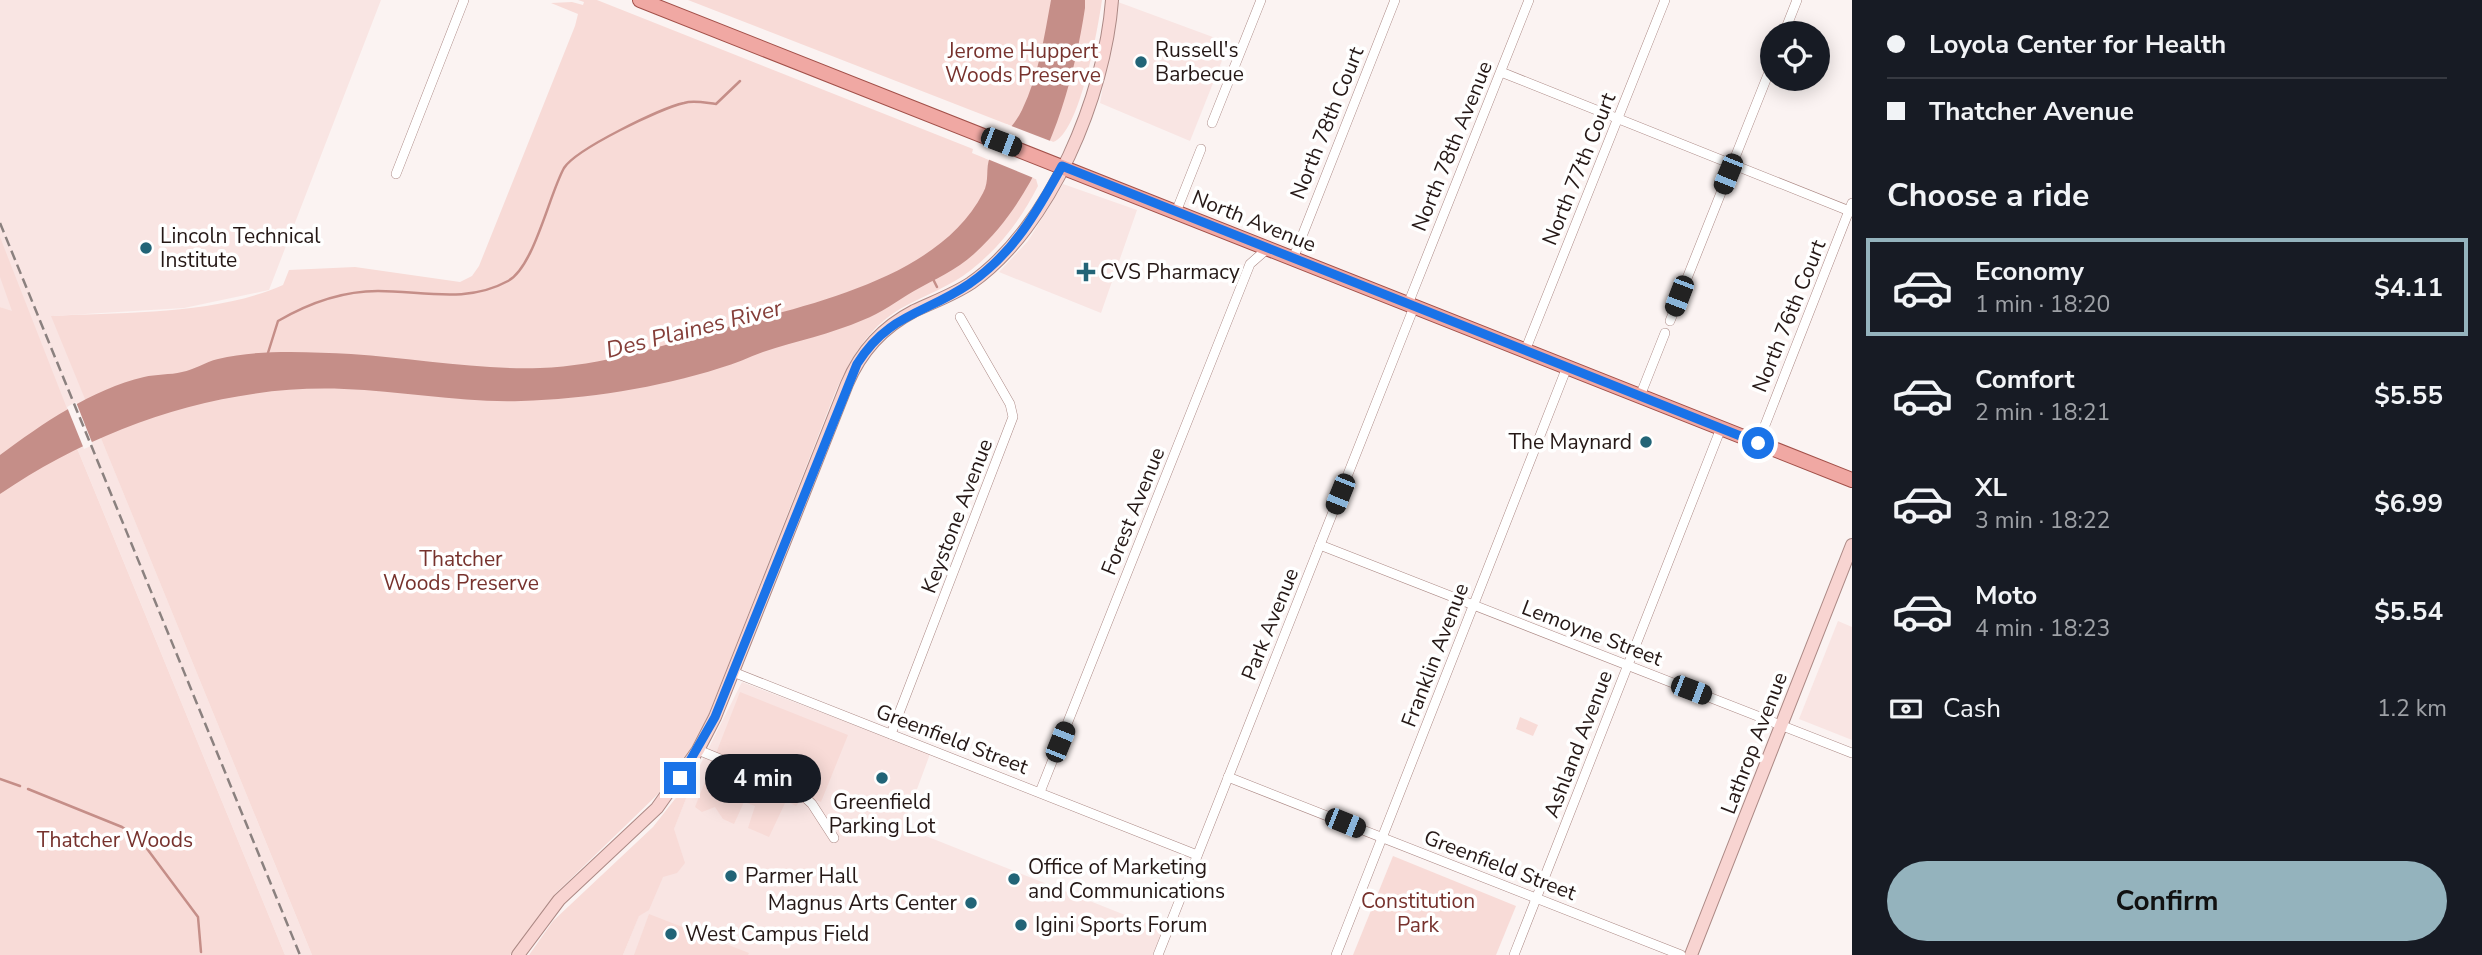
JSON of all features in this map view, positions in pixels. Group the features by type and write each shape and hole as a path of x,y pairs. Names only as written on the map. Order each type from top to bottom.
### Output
{"main road":[{"name":"North Avenue","path":"640,0 1852,480"}],"street":[{"path":"396,174 464,0"},
{"path":"517,955 559,900 657,808 698,750 733,672 847,384 865,351 902,317 964,288 1000,259 1030,223 1062,166 1092,95 1112,0"},
{"name":"North 78th Court","path":"1293,259 1395,0"},
{"name":"North 78th Avenue","path":"1411,306 1529,0"},
{"name":"North 77th Court","path":"1525,351 1665,0"},
{"path":"1789,21 1797,0"},
{"path":"1212,123 1257,1"},
{"path":"1501,72 1851,208"},
{"path":"1670,321 1761,91"},
{"path":"1176,212 1201,149"},
{"name":"North 76th Court","path":"1758,443 1851,208"},
{"name":"Forest Avenue","path":"1040,792 1250,264 1267,249"},
{"name":"Park Avenue","path":"1158,955 1411,306"},
{"name":"Keystone Avenue","path":"891,734 1013,417 1010,404 960,317"},
{"path":"1640,396 1665,333"},
{"name":"Franklin Avenue","path":"1336,955 1567,367"},
{"name":"Ashland Avenue","path":"1514,955 1721,428"},
{"name":"Lemoyne Street","path":"1320,545 1852,753"},
{"name":"Lathrop Avenue","path":"1691,955 1852,545"},
{"name":"Greenfield Street","path":"733,672 1197,855"},
{"path":"698,750 742,768 768,770 781,775 811,804 834,838"},
{"name":"Greenfield Street","path":"1228,777 1681,955"}],"shaded area":[{"path":"0,0 381,0 269,290 184,308 52,316 86,401 63,413 24,317 0,307"},
{"path":"1051,0 1085,0 1085,8 1072,74 1062,107 1036,171 1019,201 968,259 870,317 696,375 647,387 596,395 499,401 366,390 299,389 209,402 164,414 79,448 0,494 0,455 50,420 105,390 144,377 186,371 213,360 267,352 301,352 351,354 469,366 563,366 609,359 653,348 791,310 866,285 935,248 962,223 983,193 990,157 1019,116 1033,83"},
{"path":"1118,2 1229,43 1190,141 1100,103"},
{"path":"1063,184 1137,210 1101,313 999,272 1028,241"},
{"path":"101,438 312,955 285,955 77,448"},
{"path":"1838,621 1852,627 1852,740 1799,719"},
{"path":"742,682 930,754 903,827 1163,930 1153,955 623,955 697,771"}],"green space":[{"name":"Thatcher Woods Preserve","path":"578,0 597,0 973,149 972,153 1036,179 1038,186 1009,232 971,270 900,309 878,325 861,345 835,393 709,714 695,742 658,794 556,893 510,955 312,955 51,316 169,310 229,302 283,285 289,270 355,267 460,282 472,276 479,266 575,26 578,14 551,3 572,2 583,5 584,2"},
{"name":"Jerome Huppert Woods Preserve","path":"688,0 1102,0 1092,54 1079,100 1063,134 1053,142"},
{"name":"Thatcher Woods","path":"0,237 68,411 63,414 285,955 0,955 0,307 12,311 0,277"},
{"path":"740,692 848,735 821,802 804,796 796,806 786,801 769,837 748,828 755,806 744,802 734,824 723,819 715,807 702,812 695,807"},
{"path":"1520,717 1538,725 1533,736 1516,729"},
{"path":"697,771 674,829 685,863 677,873 663,877 649,910 639,916 623,955 529,955 553,921 653,827"},
{"name":"Constitution Park","path":"1393,856 1516,906 1496,955 1353,955"},
{"name":"West Campus Field","path":"649,914 749,953 634,955"}],"pier":[{"path":"1006,124 1053,142 1036,179 985,158"},
{"path":"76,402 93,445 84,449 67,407"}],"waterway":[{"path":"267,356 278,321 326,299 351,293 378,291 460,294 492,288 508,281 526,261 558,180 572,160 620,130 673,106 692,102 716,104 740,81"},
{"path":"932,277 937,287"},
{"path":"0,779 20,786"},
{"path":"28,789 122,827 139,838 198,917 201,952"}],"railway":[{"path":"0,223 300,955"}],"place":[{"name":"Russell's Barbecue","path":"1141,62"},
{"name":"Lincoln Technical Institute","path":"146,248"},
{"name":"CVS Pharmacy","path":"1086,272"},
{"name":"The Maynard","path":"1646,442"},
{"name":"Greenfield Parking Lot","path":"882,778"},
{"name":"Parmer Hall","path":"731,876"},
{"name":"Office of Marketing and Communications","path":"1014,879"},
{"name":"Magnus Arts Center","path":"971,903"},
{"name":"Igini Sports Forum","path":"1021,925"},
{"name":"West Campus Field","path":"671,934"}],"route":[{"path":"680,778 715,717 847,384 865,351 902,317 970,284 1007,252 1039,209 1062,166 1758,443"}],"water label":[{"name":"Des Plaines River","path":"694,329"}]}
